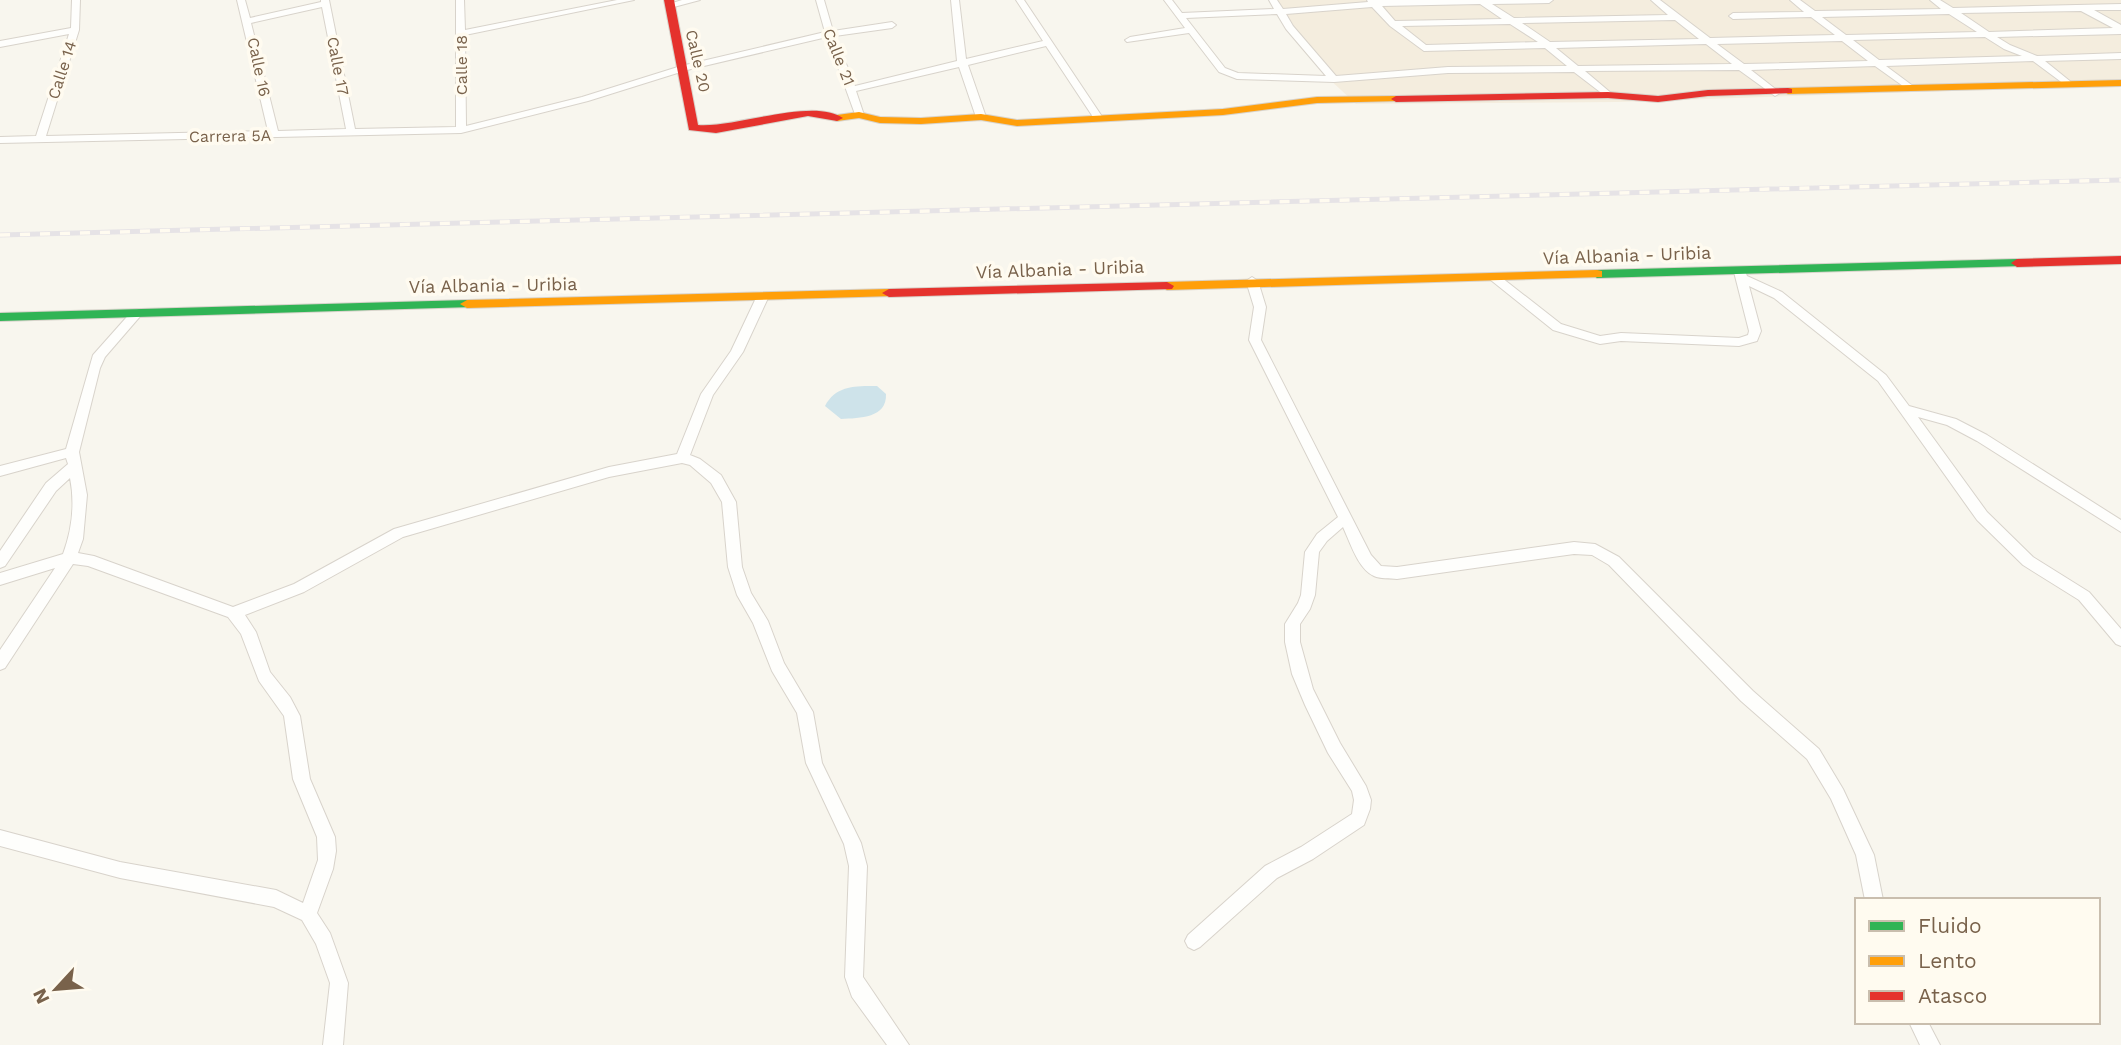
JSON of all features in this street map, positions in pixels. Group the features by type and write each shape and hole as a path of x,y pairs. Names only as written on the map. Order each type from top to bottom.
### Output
{"main road":[{"name":"Calle 20","path":"669,2 673,33 684,68 693,128 716,130 808,113 839,118 859,115"},
{"path":"859,115 880,120 921,121 981,117 1017,123 1223,111 1317,100 1410,101 1608,95 1632,100 1675,99 1707,93 2121,83"},
{"name":"Vía Albania - Uribia","path":"0,317 762,298 1252,281 1741,275 2121,260"}],"street":[{"name":"Calle 14","path":"40,139 75,30 76,0"},
{"name":"Calle 16","path":"242,0 274,135"},
{"name":"Calle 18","path":"460,0 461,130"},
{"path":"461,33 630,0"},
{"path":"669,2 696,0"},
{"name":"Calle 21","path":"820,0 828,34 852,89 859,115"},
{"path":"956,0 962,62 981,117"},
{"path":"1020,0 1098,118"},
{"path":"1168,0 1227,74 1334,79 1448,71 1741,67 2121,56"},
{"path":"1273,0 1289,27 1334,79"},
{"path":"1180,16 1281,12 1372,2 1549,0"},
{"path":"1655,0 1775,93"},
{"path":"1794,0 1910,88"},
{"path":"1934,0 2007,47 2035,58 2068,84"},
{"path":"2070,0 2121,30"},
{"path":"1482,1 1517,22 1581,70 1608,95"},
{"path":"249,21 325,2"},
{"name":"Calle 17","path":"325,2 351,132"},
{"path":"1372,2 1393,24 1424,48 2121,30"},
{"path":"1733,16 2121,7"},
{"path":"1393,24 1676,16"},
{"name":"Carrera 5A","path":"0,140 461,130 585,99 684,68 828,34 892,25"},
{"path":"0,44 75,30"},
{"path":"1130,40 1191,30"},
{"path":"852,89 1048,43"},
{"path":"1493,277 1557,327 1600,340 1622,337 1739,342 1755,335 1741,275"},
{"path":"1741,275 1779,295 1882,378 1982,516 2028,561 2084,596 2121,640"},
{"path":"1252,281 1260,307 1255,340 1346,520 1367,559 1377,570 1397,573 1574,548 1595,550 1614,561 1747,696 1813,754 1837,794 1865,855 1874,898"},
{"path":"682,458 707,394 737,352 762,298"},
{"path":"0,562 73,459 99,355 137,313"},
{"path":"1907,410 1951,422 1982,438 2121,527"},
{"path":"233,613 299,587 399,533 449,521 539,490 682,458 695,461 716,478 729,502 731,544 744,595 760,621 777,666 805,712 814,763 852,843 858,866 854,978 859,990 899,1045"},
{"path":"0,471 73,459"},
{"path":"0,663 69,558 76,539 80,495 73,459"},
{"path":"1195,941 1270,872 1307,853 1358,819 1363,810 1364,799 1358,785 1340,760 1312,702 1298,666 1292,637 1292,625 1307,597 1312,551 1338,522 1346,520"},
{"path":"0,579 69,558 89,560 233,613 245,622 254,640 261,671 290,708 294,723 296,762 318,824 327,839 328,853 308,914"},
{"path":"0,838 120,870 276,899 308,914 324,939 339,983 333,1045"},
{"path":"1919,1024 1930,1045"}],"shaded area":[{"path":"1270,0 2121,0 2121,85 1617,102 1356,104 1326,76"}],"water":[{"path":"877,386 886,394 885,402 882,408 871,415 841,419 825,406 841,390"}],"railway":[{"path":"0,235 2121,180"}],"traffic: fast":[{"path":"1597,274 2017,263"},
{"path":"0,317 467,304"}],"traffic: slow":[{"path":"1788,91 2121,83"},
{"path":"837,118 859,115 880,120 921,121 981,117 1017,123 1223,112 1317,100 1396,99"},
{"path":"1167,286 1597,274"},
{"path":"467,304 889,293"}],"traffic: jam":[{"path":"669,0 693,128 716,130 808,113 837,118"},
{"path":"1396,99 1608,95 1658,99 1708,93 1788,91"},
{"path":"2017,263 2121,260"},
{"path":"889,293 1167,286"}]}
